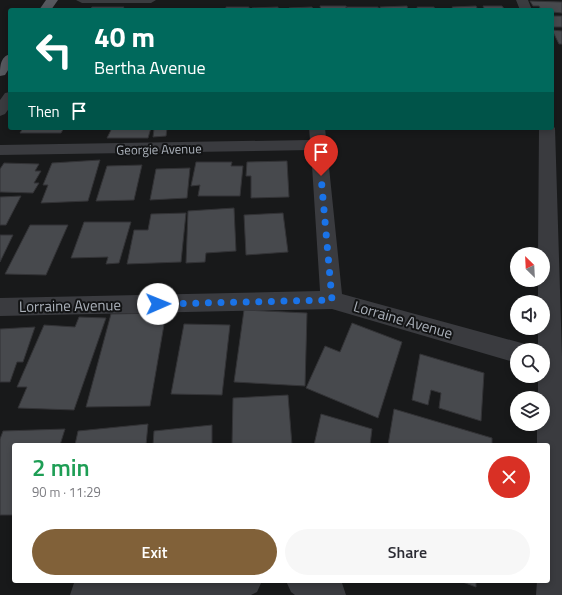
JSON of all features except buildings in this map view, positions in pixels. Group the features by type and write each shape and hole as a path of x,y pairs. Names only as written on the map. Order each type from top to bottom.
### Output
{"main road":[{"path":"0,72 8,61"}],"street":[{"path":"76,8 82,0 150,0"},
{"path":"0,111 8,99"},
{"path":"547,130 555,221 547,343"},
{"path":"318,136 332,300"},
{"name":"Georgie Avenue","path":"0,150 280,148 318,136"},
{"name":"Lorraine Avenue","path":"0,307 332,300 510,350"},
{"path":"547,383 548,443"},
{"path":"550,494 553,595"},
{"path":"86,595 223,583"},
{"path":"306,583 330,595"}],"route":[{"path":"158,304 332,300 321,176"}]}
